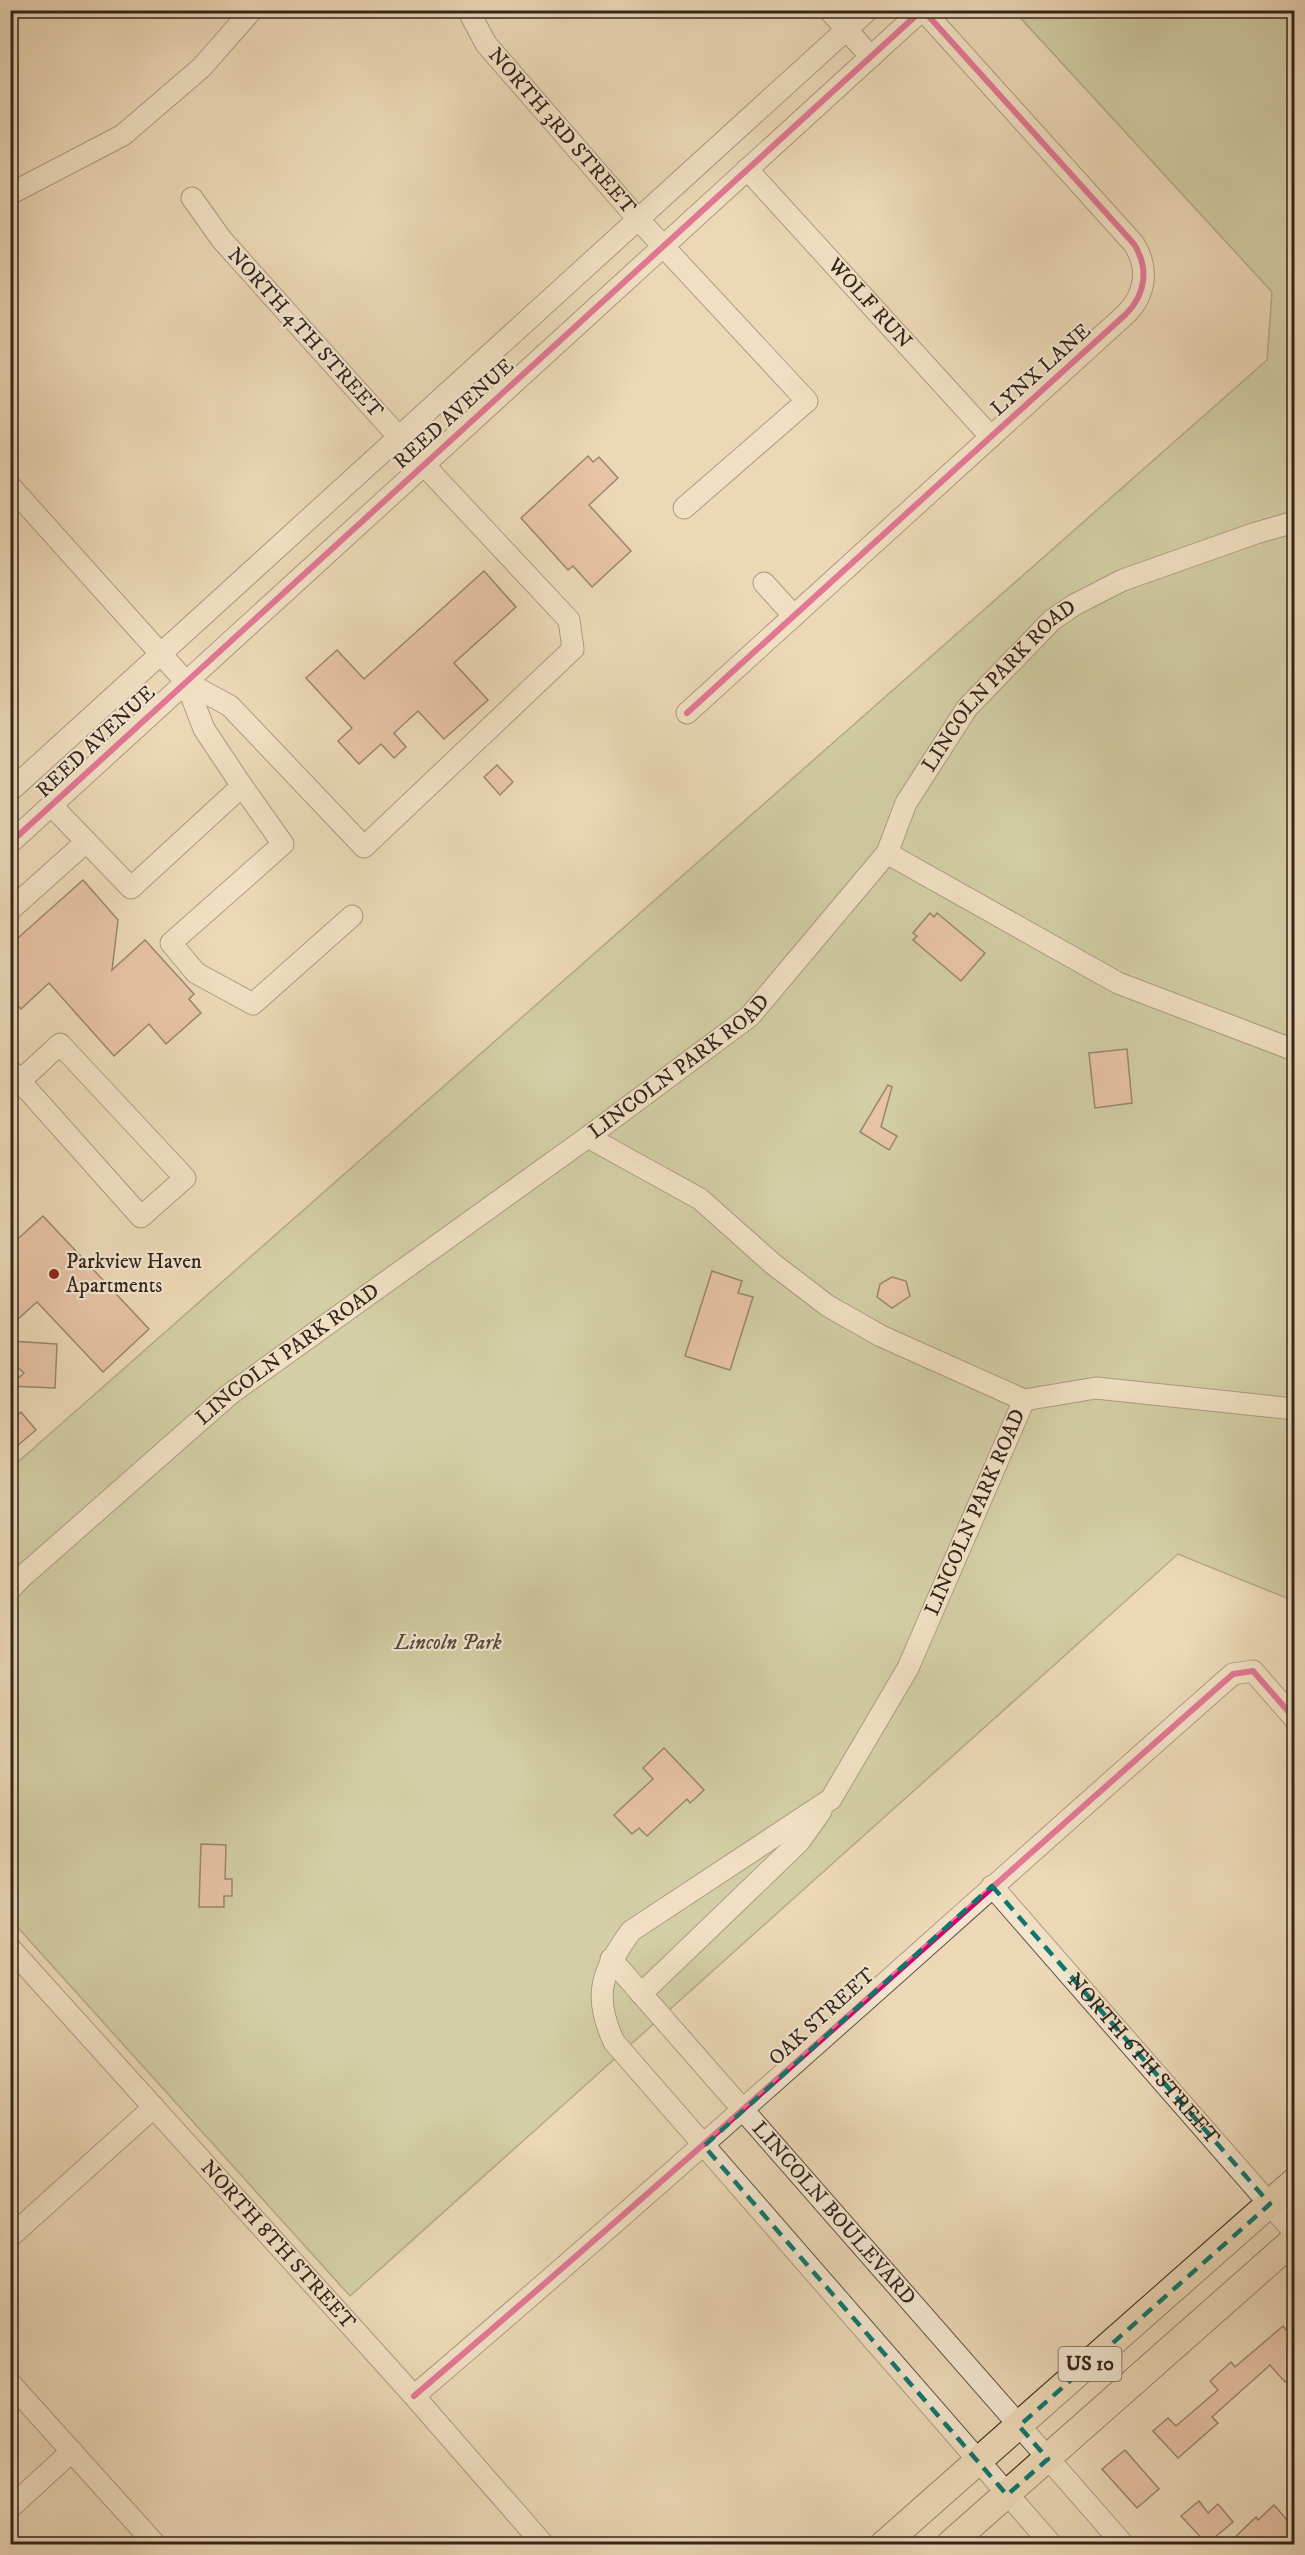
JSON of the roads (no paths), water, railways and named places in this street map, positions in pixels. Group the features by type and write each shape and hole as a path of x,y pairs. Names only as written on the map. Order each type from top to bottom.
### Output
{"main road":[{"name":"US 10","path":"884,2544 1294,2182"},
{"name":"US 10","path":"950,2544 1294,2240"}],"street":[{"path":"10,194 123,135 202,67 252,10"},
{"name":"NORTH 3RD STREET","path":"468,10 486,44 638,219 807,401 684,508"},
{"path":"829,10 871,57"},
{"name":"REED AVENUE","path":"10,791 868,10"},
{"name":"REED AVENUE","path":"10,843 923,10"},
{"name":"LYNX LANE","path":"687,713 1135,305 1142,290 1143,261 1134,244 923,10"},
{"name":"WOLF RUN","path":"747,170 991,438"},
{"name":"NORTH 4TH STREET","path":"186,682 230,706 364,847 573,649 569,620 423,464 222,240 192,198"},
{"path":"10,486 186,682 204,729 283,844 171,944 196,972 253,1004 352,916"},
{"name":"LINCOLN PARK ROAD","path":"10,1589 230,1394 588,1137 750,1016 887,853 906,803 967,708 1052,620 1074,605 1123,580 1294,522"},
{"path":"764,583 794,616"},
{"path":"52,806 131,888 242,786"},
{"path":"10,910 86,842"},
{"path":"887,853 1118,983 1294,1050"},
{"path":"60,1044 185,1178 141,1217 16,1075 60,1044"},
{"path":"588,1137 700,1199 772,1263 828,1306 881,1336 1024,1400"},
{"name":"LINCOLN PARK ROAD","path":"641,1995 798,1842 831,1799 909,1668 1024,1400 1096,1388 1294,1409"},
{"name":"OAK STREET","path":"414,2396 704,2146 992,1886 1233,1674 1253,1671 1294,1718"},
{"name":"LINCOLN PARK ROAD","path":"610,1959 631,1931 831,1799"},
{"name":"NORTH 6TH STREET","path":"992,1886 1294,2232"},
{"name":"NORTH 8TH STREET","path":"10,1948 414,2396 543,2544"},
{"path":"610,1959 601,1999 604,2021 614,2042 1051,2544"},
{"name":"LINCOLN BOULEVARD","path":"610,1959 1123,2544"},
{"path":"10,2237 154,2107"},
{"path":"10,2383 155,2544"},
{"path":"10,2508 72,2451"}],"place":[{"name":"Parkview Haven Apartments","path":"54,1274"}],"park label":[{"name":"Lincoln Park","path":"448,1643"}]}
